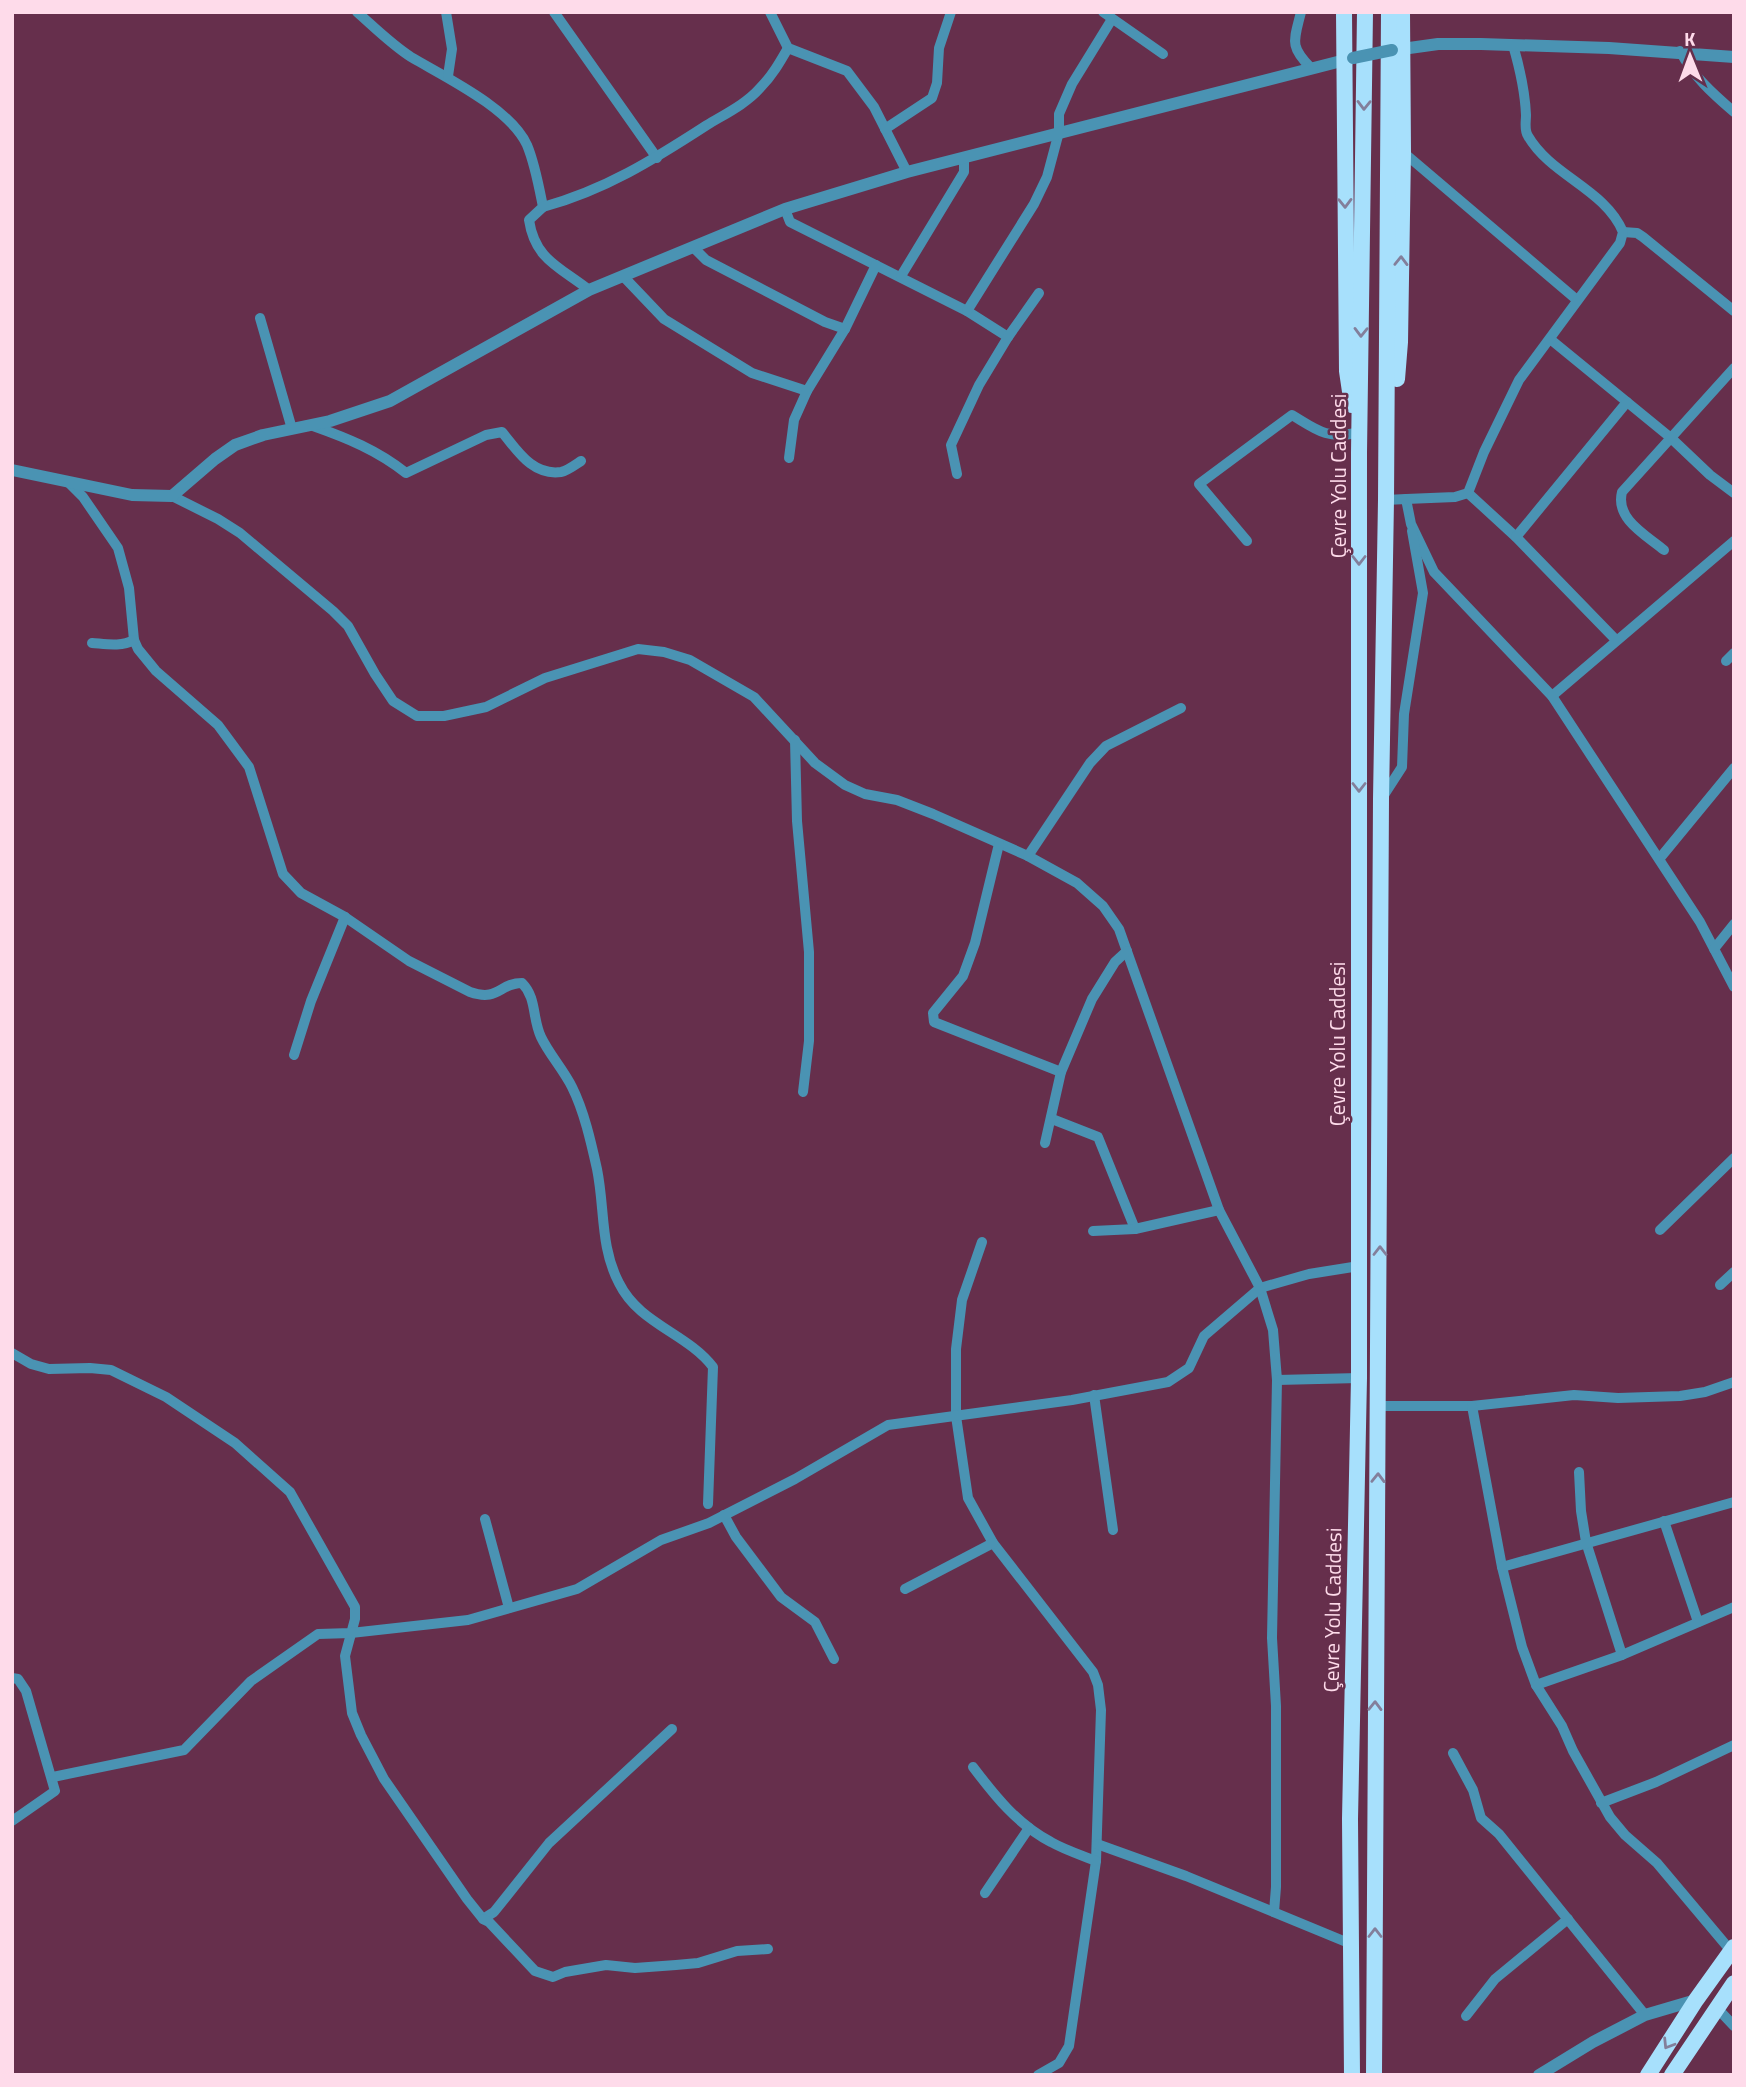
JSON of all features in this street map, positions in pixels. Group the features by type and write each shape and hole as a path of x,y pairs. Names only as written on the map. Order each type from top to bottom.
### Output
{"highway":[{"path":"1344,12 1348,59 1347,371 1359,453"},
{"name":"Çevre Yolu Caddesi","path":"1352,2075 1350,1819 1359,1378 1359,453 1365,12"},
{"name":"Çevre Yolu Caddesi","path":"1374,2075 1381,799 1390,12"},
{"path":"1386,500 1400,342 1403,152 1396,49 1402,12"},
{"path":"1648,2075 1732,1949"},
{"path":"1375,1981 1384,2075"},
{"path":"1672,2075 1734,1983"},
{"path":"1344,2075 1352,1990"}],"street":[{"path":"357,12 409,56 448,76 510,122 526,143 543,207"},
{"path":"446,12 452,49 448,76"},
{"path":"554,12 657,158"},
{"path":"771,12 788,48 847,71 874,107 907,172"},
{"path":"885,129 932,98 937,83 939,48 951,12"},
{"path":"1103,12 1163,54"},
{"path":"1301,12 1295,38 1296,53 1311,68"},
{"path":"967,311 1034,204 1047,177 1059,132 1059,114 1072,83 1112,19"},
{"path":"172,496 235,445 263,435 313,426 390,401 589,290 785,209 907,172 1311,68 1396,49 1438,44 1513,45 1679,51 1734,57"},
{"path":"1468,493 1484,452 1519,380 1620,243 1623,232 1618,220 1602,202 1540,154 1526,133 1525,91 1513,45"},
{"path":"589,290 541,255 532,238 529,220 543,207 614,183 752,96 788,48"},
{"path":"1679,51 1689,68 1734,112"},
{"path":"1403,152 1577,300"},
{"path":"901,276 964,172 964,157"},
{"path":"785,209 790,222 901,276 1009,337"},
{"path":"1623,232 1637,233 1643,237 1734,311"},
{"path":"693,247 706,260 825,322 845,329"},
{"path":"789,458 794,421 807,391 845,329 876,265"},
{"path":"623,276 664,319 752,373 807,391"},
{"path":"957,474 951,445 979,385 1039,293"},
{"path":"260,318 292,429"},
{"path":"1550,339 1671,438 1734,494"},
{"path":"1664,550 1630,522 1623,512 1620,500 1622,492 1734,368"},
{"path":"1516,537 1628,402"},
{"path":"1247,541 1199,484 1292,415 1323,434 1339,437 1356,433"},
{"path":"313,426 355,441 387,458 406,473 486,435 502,432 526,462 543,471 562,472 581,461"},
{"path":"12,470 132,495 172,496 197,511 218,519 240,533 333,611 348,626 393,701 417,716 444,716 486,707 545,678 638,649 664,652 690,660 754,697 815,763 845,785 865,794 897,800 933,814 1027,856 1077,883 1103,906 1119,929 1219,1210 1260,1288 1273,1330 1278,1380 1272,1638 1276,1706 1274,1912"},
{"path":"70,484 83,497 118,548 129,588 134,640 141,654 156,671 218,725 249,767 283,874 301,893 345,917 409,961 470,992 493,995 514,983 522,982 531,992 540,1035 572,1087 587,1129 597,1171 606,1249 618,1282 634,1305 657,1325 702,1352 713,1367 708,1504"},
{"path":"1386,500 1455,497 1468,493"},
{"path":"1468,493 1516,537 1616,640"},
{"path":"1381,799 1402,767 1404,714 1423,593 1406,499"},
{"path":"1411,524 1434,572 1552,696 1660,858 1700,922 1734,987"},
{"path":"1552,696 1734,541"},
{"path":"92,643 114,645 134,640"},
{"path":"1027,856 1090,763 1106,746 1181,708"},
{"path":"795,740 797,821 809,952 809,1041 803,1091"},
{"path":"1660,858 1734,768"},
{"path":"999,844 975,943 963,976 933,1013 934,1022 1061,1072"},
{"path":"294,1055 311,1001 345,917"},
{"path":"1714,949 1734,925"},
{"path":"1045,1143 1061,1072 1092,999 1115,962 1127,951"},
{"path":"1052,1119 1098,1137 1135,1229"},
{"path":"1660,1230 1734,1158"},
{"path":"1093,1231 1135,1229 1219,1210"},
{"path":"982,1242 962,1300 956,1349 956,1416 968,1498 993,1543 1093,1672 1098,1685 1101,1710 1096,1861 1069,2046 1059,2063 1038,2075"},
{"path":"53,1777 184,1750 251,1681 318,1634 351,1633 468,1619 577,1589 661,1540 724,1516 795,1479 888,1425 1168,1382 1178,1378 1189,1368 1204,1336 1260,1288 1309,1274 1359,1266"},
{"path":"1720,1285 1734,1272"},
{"path":"12,1353 31,1364 49,1369 111,1370 166,1397 235,1443 290,1492 355,1607 355,1619 345,1656 352,1713 361,1735 384,1779 467,1899 483,1919 535,1971 553,1977 606,1965 635,1968 698,1963 737,1951 768,1949"},
{"path":"1278,1380 1359,1378"},
{"path":"1379,1406 1472,1406 1574,1395 1618,1398 1680,1396 1705,1392 1734,1382"},
{"path":"1094,1395 1113,1530"},
{"path":"1472,1406 1502,1567 1522,1647 1536,1685 1562,1726 1601,1803 1625,1835 1657,1863 1732,1949"},
{"path":"1579,1472 1586,1542 1622,1655"},
{"path":"1502,1567 1734,1502"},
{"path":"724,1516 781,1597 815,1622 834,1659"},
{"path":"485,1519 509,1608"},
{"path":"1664,1521 1698,1622"},
{"path":"905,1589 993,1543"},
{"path":"1536,1685 1622,1655 1734,1606"},
{"path":"12,1678 18,1679 26,1691 55,1790 12,1821"},
{"path":"483,1919 494,1912 550,1843 673,1729"},
{"path":"1601,1803 1644,1788 1734,1745"},
{"path":"1453,1753 1473,1790 1481,1818 1499,1834 1645,2015"},
{"path":"974,1766 998,1800 1029,1828 1051,1842 1096,1861"},
{"path":"985,1893 1029,1828"},
{"path":"1097,1844 1186,1876 1351,1944"},
{"path":"1466,2016 1495,1979 1568,1919"},
{"path":"1539,2075 1593,2042 1645,2015 1696,2000"},
{"path":"1717,2008 1734,2026"}]}
